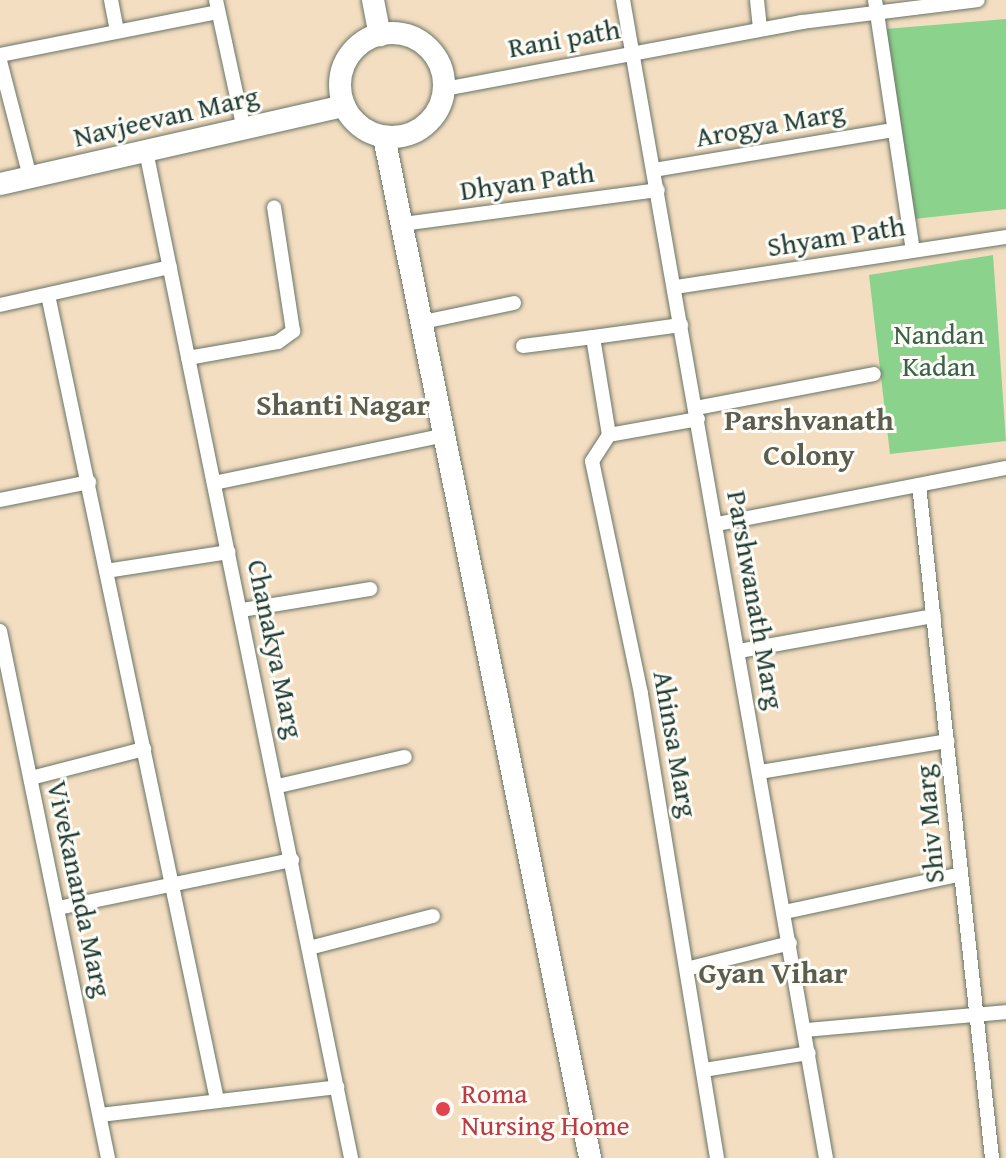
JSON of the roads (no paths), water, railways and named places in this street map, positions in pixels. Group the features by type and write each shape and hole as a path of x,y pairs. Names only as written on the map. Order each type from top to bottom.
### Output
{"street":[{"path":"111,0 117,30"},
{"path":"374,0 380,35"},
{"name":"Parshwanath Marg","path":"623,0 806,1030 826,1158"},
{"path":"757,0 760,29"},
{"name":"Rani path","path":"444,89 875,6 978,0"},
{"path":"30,177 0,58 217,6 244,129"},
{"path":"875,6 913,250"},
{"path":"384,137 424,126 444,89 431,50 407,36 380,35 345,62 344,106 384,137 590,1158"},
{"name":"Navjeevan Marg","path":"0,184 344,106"},
{"name":"Arogya Marg","path":"654,170 894,130"},
{"name":"Chanakya Marg","path":"146,151 278,786 351,1158"},
{"name":"Dhyan Path","path":"403,224 658,190"},
{"path":"188,358 278,342 293,331 274,207"},
{"name":"Shyam Path","path":"675,287 1006,237"},
{"path":"0,305 170,267"},
{"path":"48,295 217,1100"},
{"path":"423,322 514,303"},
{"path":"523,346 681,325"},
{"path":"593,337 609,435 874,374"},
{"path":"214,483 446,435"},
{"name":"Ahinsa Marg","path":"609,435 592,461 690,968 717,1158"},
{"path":"717,524 1006,468"},
{"path":"0,500 89,482"},
{"name":"Shiv Marg","path":"919,485 958,875 979,1014 992,1158"},
{"path":"106,571 229,552"},
{"path":"242,610 370,589"},
{"path":"739,651 934,616"},
{"name":"Vivekananda Marg","path":"0,631 108,1158"},
{"path":"760,772 947,741"},
{"path":"31,778 144,749"},
{"path":"278,786 405,757"},
{"path":"58,908 292,860"},
{"path":"785,912 958,875"},
{"path":"309,948 433,916"},
{"path":"690,968 790,943"},
{"path":"806,1030 1006,1012"},
{"path":"704,1070 809,1053"},
{"path":"100,1115 337,1087"}],"place":[{"name":"Roma Nursing Home","path":"443,1109"}],"district":[{"name":"Shanti Nagar","path":"343,404"},
{"name":"Parshvanath Colony","path":"809,436"},
{"name":"Gyan Vihar","path":"773,972"}],"park label":[{"name":"Nandan Kadan","path":"939,350"}]}
